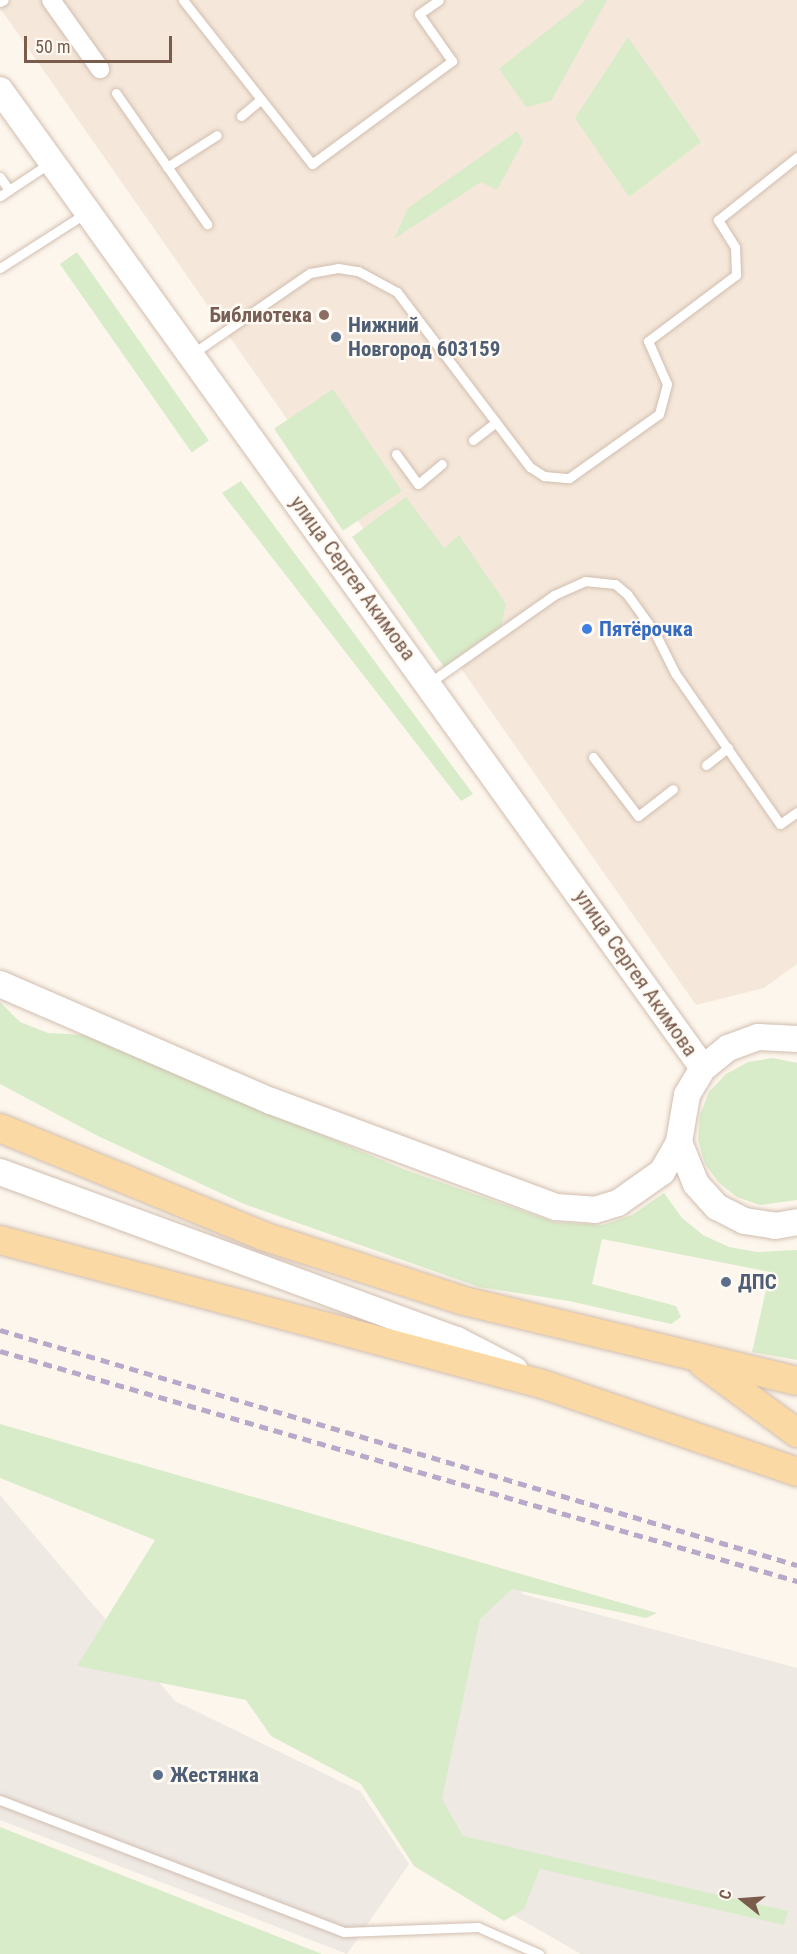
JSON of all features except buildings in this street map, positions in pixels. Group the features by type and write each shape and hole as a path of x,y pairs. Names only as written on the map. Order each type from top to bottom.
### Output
{"main road":[{"path":"0,1128 263,1236 464,1301 797,1381"},
{"path":"0,1240 542,1384 797,1472"},
{"path":"694,1358 797,1433"}],"street":[{"path":"51,0 100,69"},
{"name":"улица Сергея Акимова","path":"0,90 429,683 703,1068"},
{"path":"0,984 271,1101 556,1207 595,1210 618,1203 662,1172 679,1142 687,1095 703,1068 728,1048 758,1037 797,1039"},
{"path":"679,1142 696,1184 717,1207 745,1221 775,1226 797,1222"},
{"path":"0,1172 457,1340 542,1384"}],"lane":[{"path":"0,2 4,0"},
{"path":"183,0 312,164 452,60 419,14 439,0"},
{"path":"116,93 207,224"},
{"path":"241,116 261,99"},
{"path":"167,167 217,135"},
{"path":"192,354 310,273 338,268 358,271 397,292 530,467 544,476 569,478 659,414 667,384 648,341 736,275 735,247 718,220 797,157"},
{"path":"0,196 52,160"},
{"path":"0,177 9,190"},
{"path":"0,268 88,212"},
{"path":"473,440 496,422"},
{"path":"396,454 418,484 442,464"},
{"path":"429,683 554,595 585,581 599,580 627,594 655,633 675,673 780,824 797,812"},
{"path":"706,765 728,748"},
{"path":"594,757 638,816 674,789"},
{"path":"0,1800 344,1932 478,1927 539,1954"}],"shaded area":[{"path":"0,0 797,0 797,964 764,988 696,1005 0,8"},
{"path":"0,1495 175,1701 360,1791 409,1864 347,1954 0,1820"},
{"path":"524,1578 522,1594 797,1668 797,1954 581,1954 428,1866 457,1620"}],"green space":[{"path":"586,0 607,0 551,101 526,107 499,69"},
{"path":"628,37 701,142 629,197 575,118"},
{"path":"517,131 523,142 497,190 481,182 394,239 408,208"},
{"path":"77,252 209,440 192,452 60,264"},
{"path":"333,389 402,491 343,531 274,429"},
{"path":"241,481 473,794 461,801 222,493"},
{"path":"406,497 444,548 459,535 506,604 501,626 444,667 352,537"},
{"path":"0,1002 20,1022 48,1033 85,1035 403,1169 554,1222 603,1225 632,1215 664,1193 682,1218 703,1235 729,1247 757,1252 797,1250 797,1360 752,1352 770,1272 602,1239 592,1284 676,1306 681,1317 671,1324 569,1301 479,1287 244,1204 98,1136 0,1084"},
{"path":"773,1058 797,1063 797,1200 760,1205 737,1197 719,1183 705,1164 698,1140 700,1115 709,1092 726,1074 748,1062"},
{"path":"0,1424 657,1613 646,1618 512,1589 480,1619 442,1799 463,1836 788,1911 784,1925 540,1869 524,1909 504,1921 414,1866 361,1784 271,1736 246,1700 77,1666 155,1540 0,1478"},
{"path":"0,1827 322,1954 0,1954"}],"railway":[{"path":"0,1330 797,1565"},
{"path":"0,1351 797,1581"}],"place":[{"name":"Библиотека","path":"324,315"},
{"name":"Нижний Новгород 603159","path":"336,337"},
{"name":"Пятёрочка","path":"587,629"},
{"name":"ДПС","path":"726,1282"},
{"name":"Жестянка","path":"158,1775"}]}
